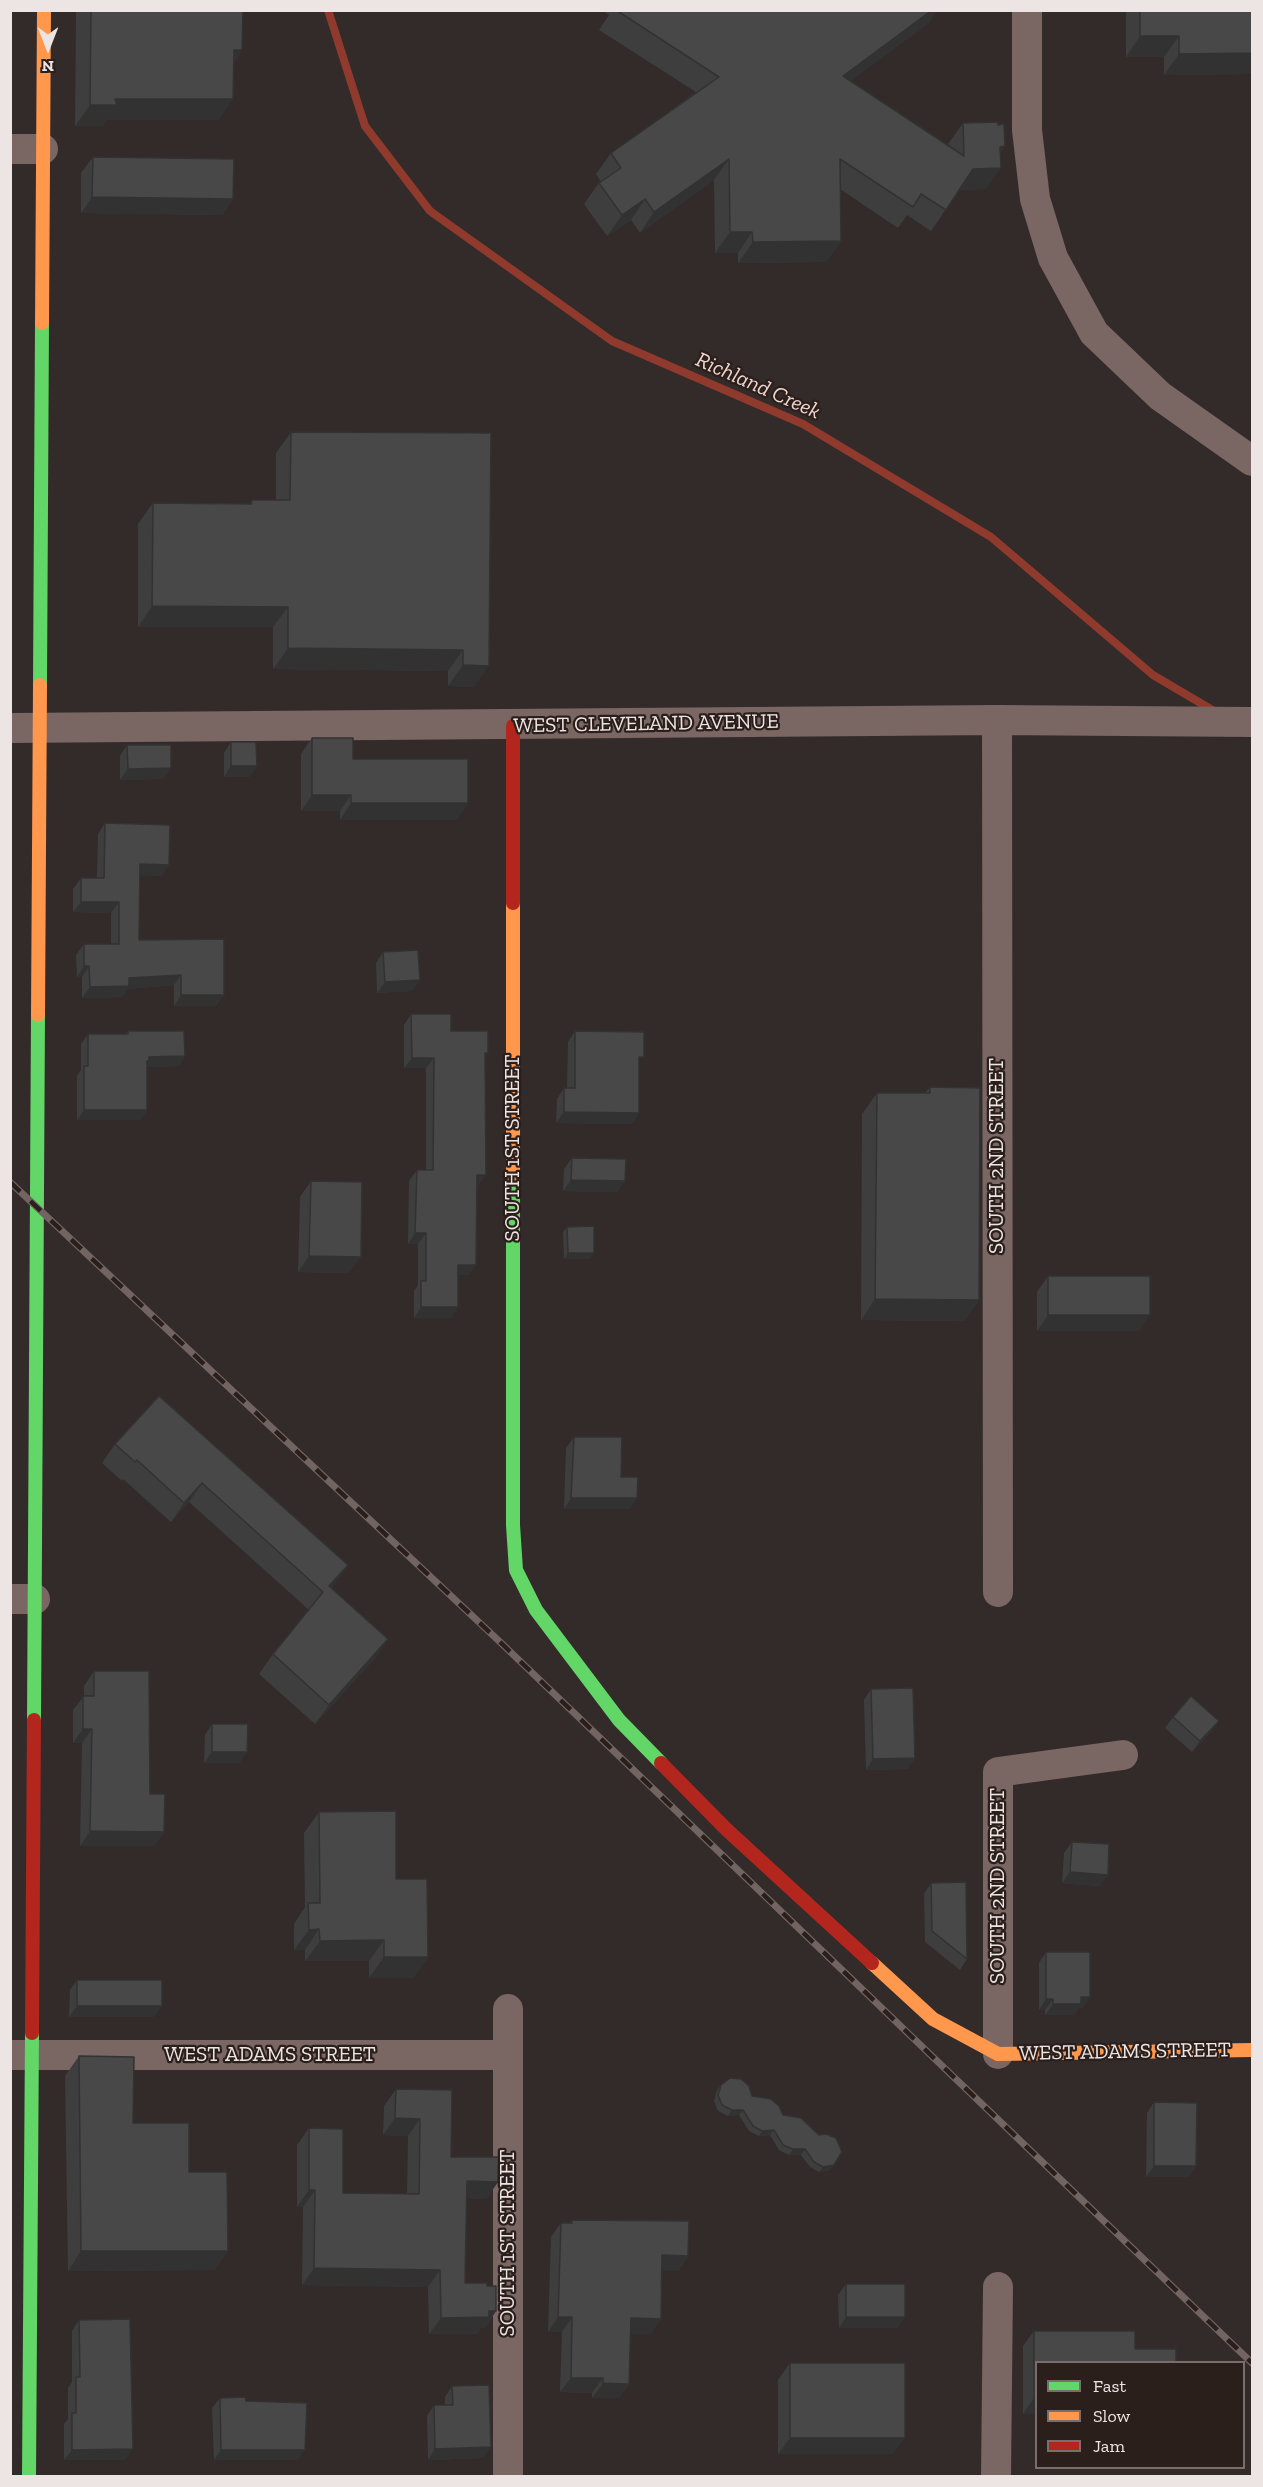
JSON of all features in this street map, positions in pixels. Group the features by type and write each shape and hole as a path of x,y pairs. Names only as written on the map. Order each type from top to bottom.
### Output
{"main road":[{"path":"29,2476 21,2055 23,1599 40,728 44,10"},
{"name":"SOUTH 1ST STREET","path":"513,726 513,1525 516,1570 536,1610 619,1720 718,1821 933,2019 998,2054"},
{"name":"WEST ADAMS STREET","path":"998,2054 1252,2050"}],"street":[{"path":"1027,10 1027,130 1035,199 1053,258 1094,333 1160,396 1252,461"},
{"path":"10,148 43,148"},
{"name":"WEST CLEVELAND AVENUE","path":"10,728 513,726 997,720 1252,722"},
{"name":"SOUTH 2ND STREET","path":"997,720 998,1592"},
{"name":"SOUTH 2ND STREET","path":"998,2054 998,1772 1123,1755"},
{"name":"SOUTH 1ST STREET","path":"508,2009 508,2476"},
{"name":"WEST ADAMS STREET","path":"21,2055 508,2055"},
{"path":"996,2476 998,2287"}],"building":[{"path":"91,10 243,10 242,50 234,50 233,99 115,99 117,105 90,105"},
{"path":"616,10 932,10 843,76 964,156 963,123 998,122 998,125 1004,124 1005,146 1000,147 1001,168 973,169 946,210 921,194 913,207 840,159 841,241 753,242 752,232 730,232 729,159 654,212 645,199 622,215 599,183 621,168 611,153 719,77"},
{"path":"1140,10 1252,10 1252,53 1179,54 1179,36 1140,36"},
{"path":"93,157 234,159 233,199 92,197"},
{"path":"291,432 491,433 489,666 463,665 463,650 288,648 288,607 152,606 153,503 251,504 252,500 290,500"},
{"path":"312,738 353,738 353,759 468,759 468,803 351,803 351,795 312,795"},
{"path":"231,742 256,742 257,766 231,766"},
{"path":"127,745 171,745 171,768 128,769"},
{"path":"105,823 170,825 169,865 140,864 139,940 224,939 224,995 181,995 181,975 129,978 129,986 90,987 89,966 84,966 84,944 119,944 119,902 81,902 81,878 104,878"},
{"path":"418,950 420,980 385,982 383,952"},
{"path":"411,1014 451,1014 451,1031 488,1031 488,1053 485,1053 486,1175 477,1175 476,1265 458,1265 458,1307 421,1307 421,1281 426,1281 426,1233 415,1233 417,1170 433,1170 434,1058 412,1058"},
{"path":"128,1031 184,1031 185,1056 149,1057 147,1061 147,1110 84,1110 84,1066 88,1066 88,1034 128,1034"},
{"path":"575,1031 644,1032 644,1057 639,1057 639,1113 564,1112 564,1088 575,1088"},
{"path":"930,1087 980,1088 979,1300 875,1299 877,1093 930,1093"},
{"path":"572,1158 626,1159 625,1181 571,1180"},
{"path":"311,1181 362,1182 361,1257 309,1256"},
{"path":"594,1226 594,1253 568,1253 567,1227"},
{"path":"1048,1276 1150,1276 1150,1315 1048,1315"},
{"path":"159,1396 348,1565 329,1586 388,1639 329,1705 273,1654 323,1592 202,1483 184,1503 137,1460 135,1462 115,1444"},
{"path":"574,1437 622,1437 621,1477 638,1477 637,1498 571,1498"},
{"path":"94,1671 149,1671 150,1794 165,1794 164,1832 90,1831 92,1729 83,1729 83,1696 94,1696"},
{"path":"913,1688 915,1758 873,1759 871,1689"},
{"path":"1191,1696 1219,1721 1200,1741 1173,1717"},
{"path":"212,1724 248,1724 247,1752 212,1752"},
{"path":"396,1811 396,1879 427,1879 428,1957 384,1957 384,1940 320,1941 319,1929 309,1930 308,1903 320,1903 319,1812"},
{"path":"1072,1842 1109,1844 1108,1875 1070,1872"},
{"path":"966,1882 967,1959 932,1931 931,1883"},
{"path":"1046,1952 1090,1952 1090,1997 1081,1997 1081,2004 1053,2004 1053,1999 1046,1999"},
{"path":"77,1980 162,1980 162,2006 77,2006"},
{"path":"79,2056 134,2057 133,2123 189,2123 189,2172 227,2172 228,2251 81,2251"},
{"path":"730,2078 741,2079 749,2086 752,2096 771,2099 779,2106 783,2115 801,2118 819,2135 826,2134 836,2138 842,2152 834,2165 823,2167 814,2162 805,2149 793,2149 783,2145 774,2130 762,2131 753,2126 743,2110 732,2110 722,2105 718,2095 721,2085"},
{"path":"396,2089 452,2090 451,2157 499,2157 498,2182 467,2181 465,2283 487,2283 487,2286 496,2286 496,2311 489,2311 489,2317 441,2318 440,2270 314,2268 315,2190 309,2190 309,2128 343,2129 343,2193 419,2194 420,2119 395,2118"},
{"path":"1154,2102 1197,2103 1196,2166 1154,2166"},
{"path":"571,2220 689,2221 688,2256 662,2255 661,2319 631,2318 629,2384 603,2383 603,2378 571,2378 572,2317 558,2317 561,2223 572,2223"},
{"path":"846,2284 905,2284 905,2317 846,2317"},
{"path":"130,2319 133,2449 72,2450 72,2413 76,2413 76,2377 80,2377 79,2320"},
{"path":"1034,2331 1135,2331 1135,2349 1176,2349 1176,2361 1035,2361 1034,2398"},
{"path":"790,2363 905,2363 905,2438 790,2438"},
{"path":"489,2385 491,2447 435,2449 434,2405 453,2405 452,2386"},
{"path":"245,2397 246,2401 307,2403 305,2450 221,2450 220,2398"}],"waterway":[{"name":"Richland Creek","path":"328,10 365,126 430,211 612,341 803,424 991,537 1153,675 1214,711"}],"railway":[{"path":"10,1182 499,1641 1252,2363"}],"traffic: fast":[{"path":"40,685 42,323"},
{"path":"34,1720 38,1015"},
{"path":"513,1178 513,1525 516,1570 536,1610 619,1720 661,1763"},
{"path":"29,2476 32,2033"}],"traffic: slow":[{"path":"42,323 44,10"},
{"path":"38,1015 40,685"},
{"path":"513,903 513,1178"},
{"path":"872,1963 933,2019 998,2054 1252,2050"}],"traffic: jam":[{"path":"513,726 513,903"},
{"path":"32,2033 34,1720"},
{"path":"661,1763 726,1829 872,1963"}]}
